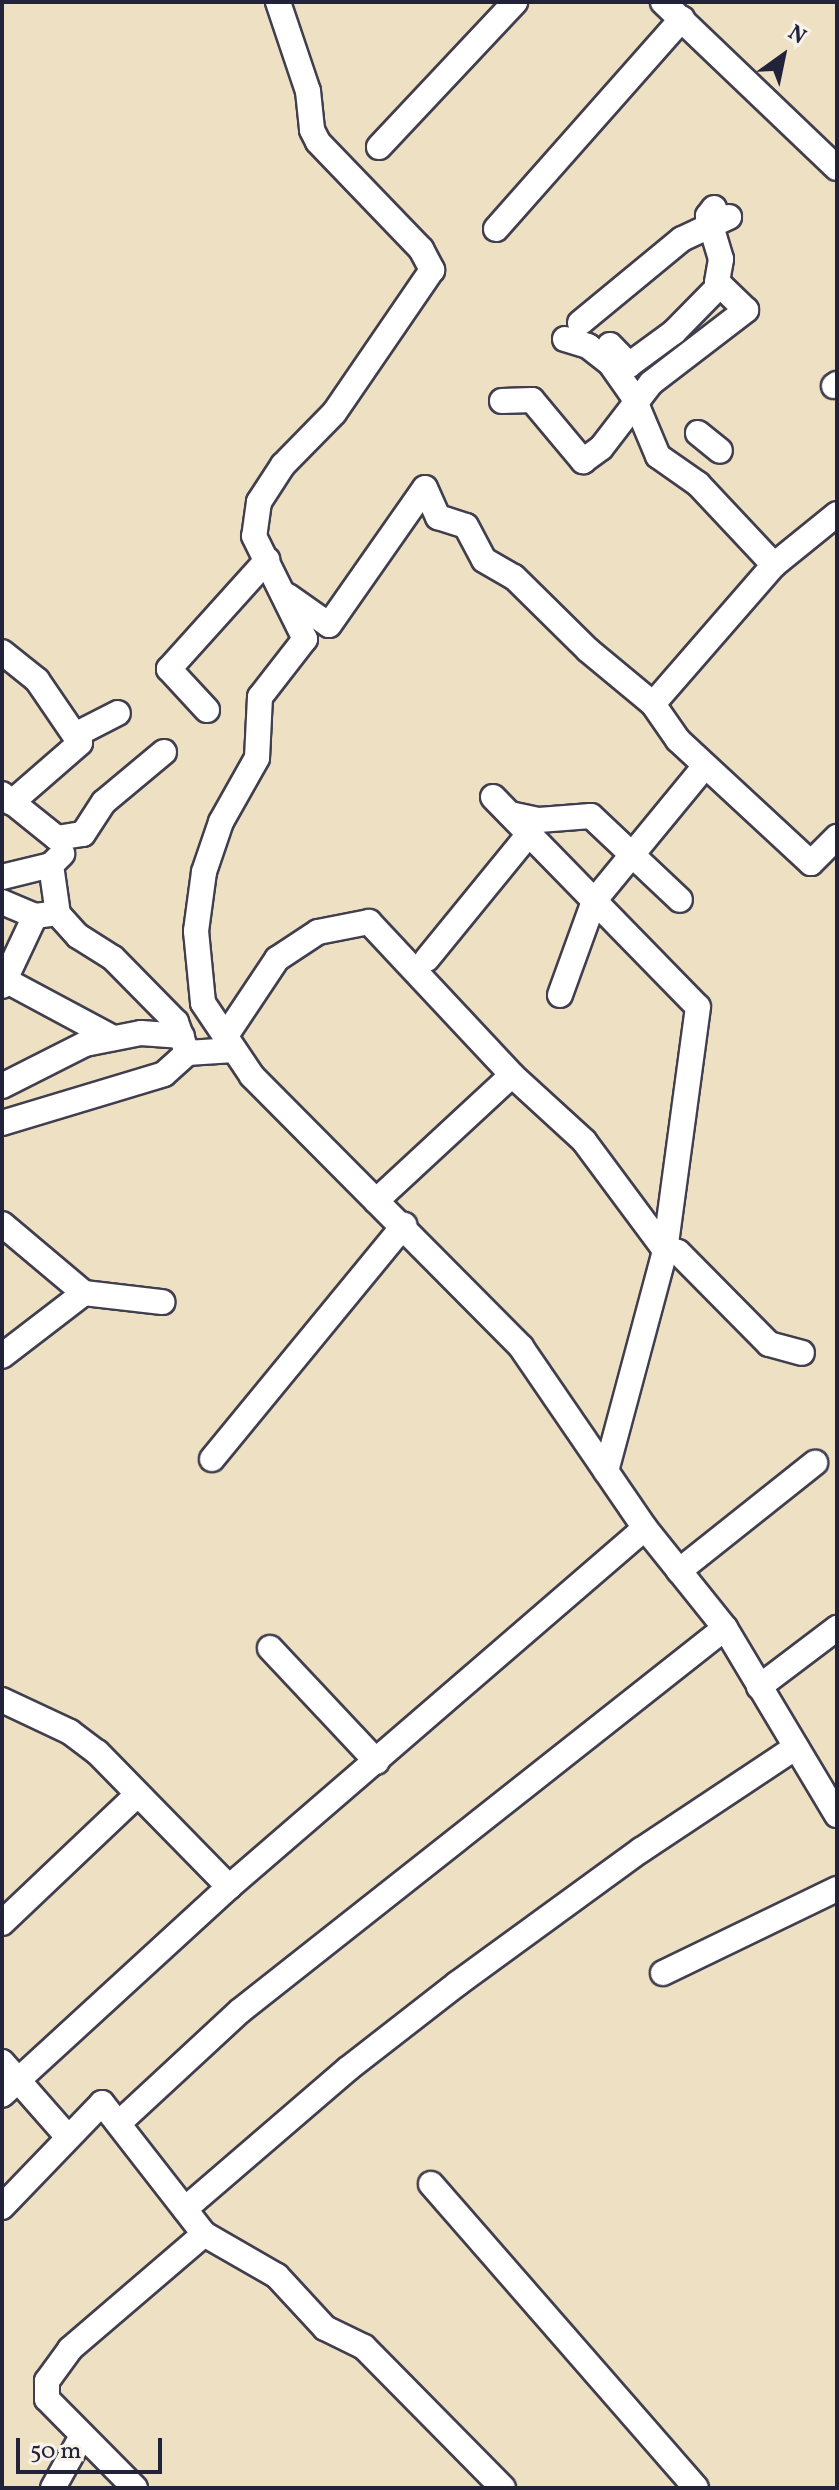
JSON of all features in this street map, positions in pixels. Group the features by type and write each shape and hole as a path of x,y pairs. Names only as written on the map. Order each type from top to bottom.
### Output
{"street":[{"path":"278,2 308,91 312,130 367,197 421,249 432,270 334,413 283,465 259,502 254,536 302,627 303,647 260,697 257,758 221,822 204,872 196,931 203,1003 229,1043 317,1146 404,1225 521,1347 645,1528 725,1628 796,1747 828,1776 837,1815"},
{"path":"379,147 515,2"},
{"path":"663,2 837,168"},
{"path":"496,229 682,19"},
{"path":"718,218 720,285 674,332 629,365 606,341 574,330 682,239 718,218"},
{"path":"502,401 532,400 583,461 601,448 635,400 746,310 720,285"},
{"path":"574,330 610,363 635,400 658,456 698,484 774,565"},
{"path":"698,433 720,451"},
{"path":"285,594 329,625 425,488 438,517 466,526 484,560 514,577 588,650 653,704 678,740 811,863 837,837"},
{"path":"653,704 774,565 837,514"},
{"path":"207,710 169,669 267,560"},
{"path":"5,649 37,680 80,743 6,798 57,838 83,834"},
{"path":"75,735 118,713"},
{"path":"2,877 51,865 83,834 104,802 164,752"},
{"path":"560,995 594,901 705,766"},
{"path":"606,1471 666,1247 698,1007 502,806 539,820 591,816 634,853 680,900"},
{"path":"427,959 529,834"},
{"path":"51,865 46,915 5,971 113,1038"},
{"path":"2,902 46,915 113,958 176,1022 184,1044"},
{"path":"229,1043 277,959 318,932 369,922 512,1075 584,1141 666,1247 678,1252 769,1344 802,1353"},
{"path":"2,1086 85,1044 113,1038 141,1033 184,1044 229,1043"},
{"path":"2,1123 164,1074 184,1044"},
{"path":"376,1201 512,1075"},
{"path":"2,1224 84,1293 162,1302"},
{"path":"212,1459 404,1225"},
{"path":"2,1356 84,1293"},
{"path":"679,1571 815,1463"},
{"path":"68,2137 7,2079 645,1528"},
{"path":"119,2123 240,2011 725,1628"},
{"path":"759,1687 837,1628"},
{"path":"270,1648 377,1762"},
{"path":"2,1700 70,1732 97,1752 229,1887"},
{"path":"185,2209 349,2068 481,1966 796,1747"},
{"path":"2,1923 137,1795"},
{"path":"663,1973 837,1889"},
{"path":"2,2207 102,2103 204,2234 277,2276 325,2328 364,2347 503,2488"},
{"path":"431,2184 696,2488"},
{"path":"135,2488 47,2399 47,2381 70,2349 204,2234"},
{"path":"53,2488 82,2436"}]}
